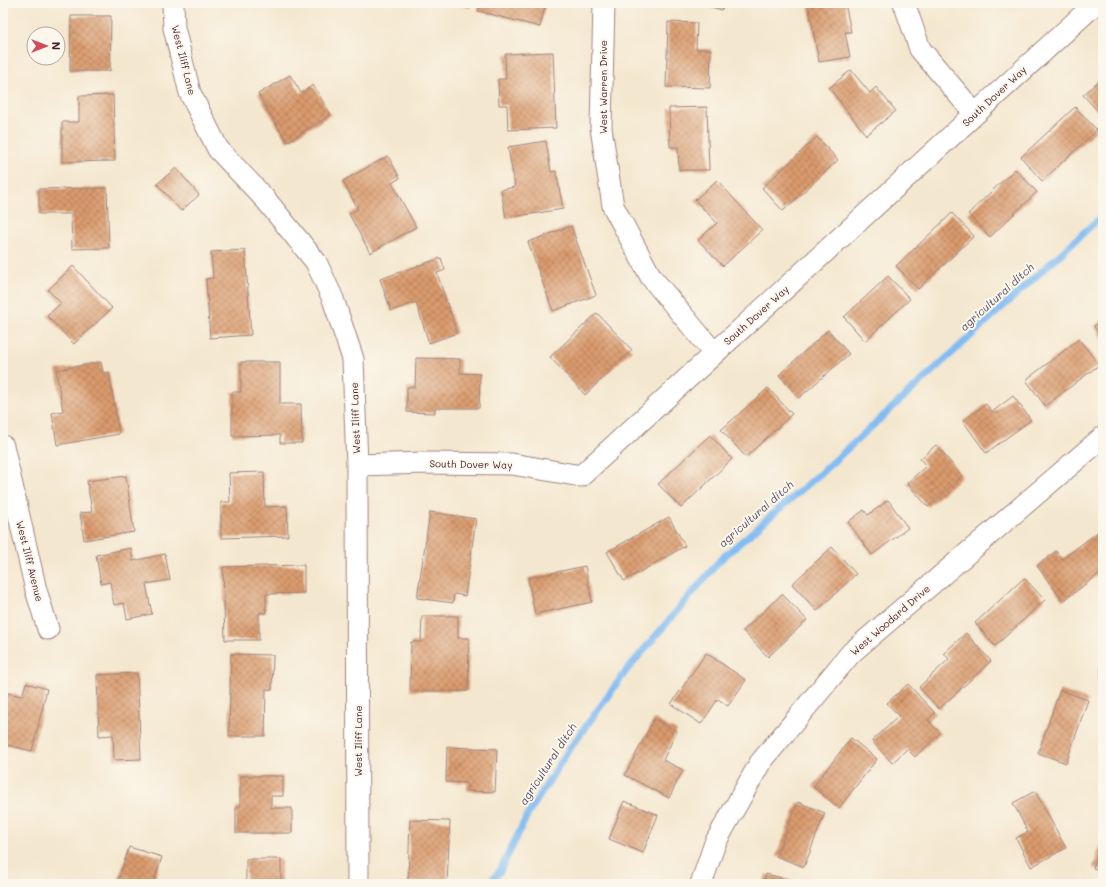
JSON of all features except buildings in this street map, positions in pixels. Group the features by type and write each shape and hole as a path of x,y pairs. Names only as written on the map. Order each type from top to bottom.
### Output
{"street":[{"name":"West Iliff Lane","path":"173,3 174,28 190,93 218,149 266,200 316,262 333,299 353,359 357,465 358,884"},
{"name":"West Warren Drive","path":"604,3 601,128 613,206 651,277 714,353"},
{"path":"904,3 920,49 975,114"},
{"name":"South Dover Way","path":"357,465 426,463 512,464 581,476 1096,3"},
{"name":"West Woodard Drive","path":"701,884 715,843 760,763 851,652 1103,437"},
{"name":"West Iliff Avenue","path":"3,446 36,590 48,629"}],"waterway":[{"name":"agricultural ditch","path":"489,884 500,871 527,816 568,751 626,671 721,559 821,473 1103,215"}]}
